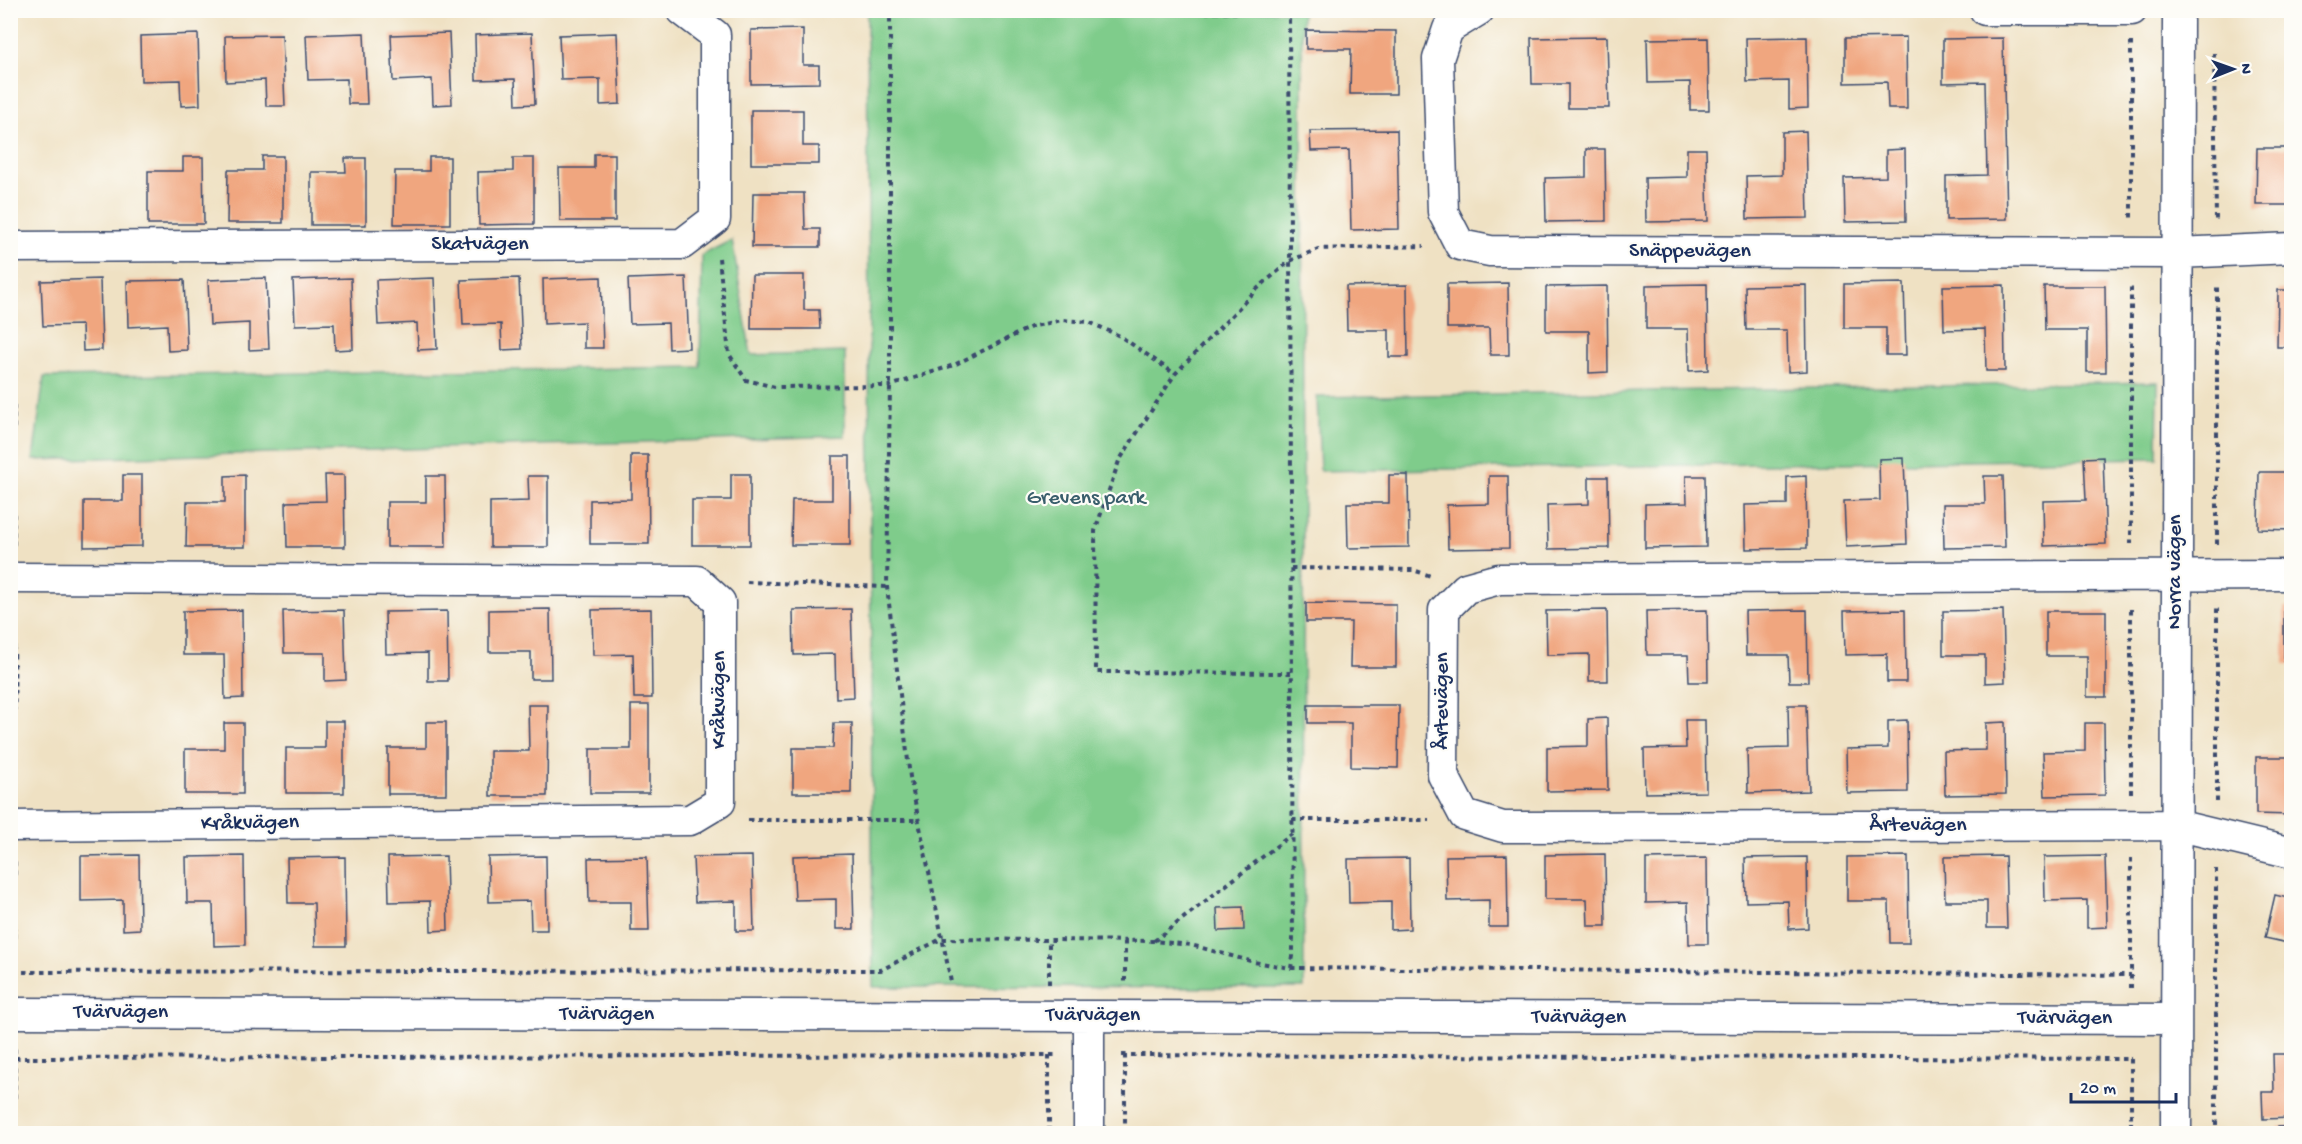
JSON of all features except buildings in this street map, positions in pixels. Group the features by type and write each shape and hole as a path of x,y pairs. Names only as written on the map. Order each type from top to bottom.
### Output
{"street":[{"path":"682,10 715,35 715,219"},
{"path":"1460,245 1443,212 1438,59 1448,29 1479,10"},
{"path":"1985,10 2132,10"},
{"name":"Norra vägen","path":"2176,1134 2178,10"},
{"name":"Skatvägen","path":"10,247 682,244 715,219"},
{"name":"Snäppevägen","path":"1460,245 1490,251 2177,253 2292,248"},
{"name":"Årtevägen","path":"2292,575 1499,579 1466,588 1444,610 1443,776 1464,815 1503,827 2176,825 2292,853"},
{"path":"10,578 697,580"},
{"name":"Kråkvägen","path":"10,826 690,820 720,802 720,602 697,580"},
{"name":"Tvärvägen","path":"10,1013 2176,1019"},
{"path":"1089,1016 1089,1134"}],"path":[{"path":"854,10 1288,12 1387,10"},
{"path":"890,11 890,386 887,587 918,820 941,939 959,1016"},
{"path":"1288,12 1291,968"},
{"path":"715,219 729,354 746,380 775,387 890,386 954,365 1031,327 1062,321 1089,322 1120,336 1175,375"},
{"path":"1291,673 1096,672 1095,531 1119,461 1175,375 1257,289 1290,261 1318,249 1460,245"},
{"path":"1291,568 1413,570 1466,588"},
{"path":"697,580 887,587"},
{"path":"1292,820 1429,820 1464,815"},
{"path":"690,820 918,820"},
{"path":"1154,941 1292,833"},
{"path":"14,972 881,970 941,939 1154,941 1191,945 1254,962 1291,968 2131,975"}],"green space":[{"name":"Grevens park","path":"867,11 1302,11 1304,988 873,987"},
{"path":"732,240 751,355 845,352 845,436 33,460 44,377 700,367 702,255"},
{"path":"2158,382 2157,458 1320,471 1317,397"}]}
